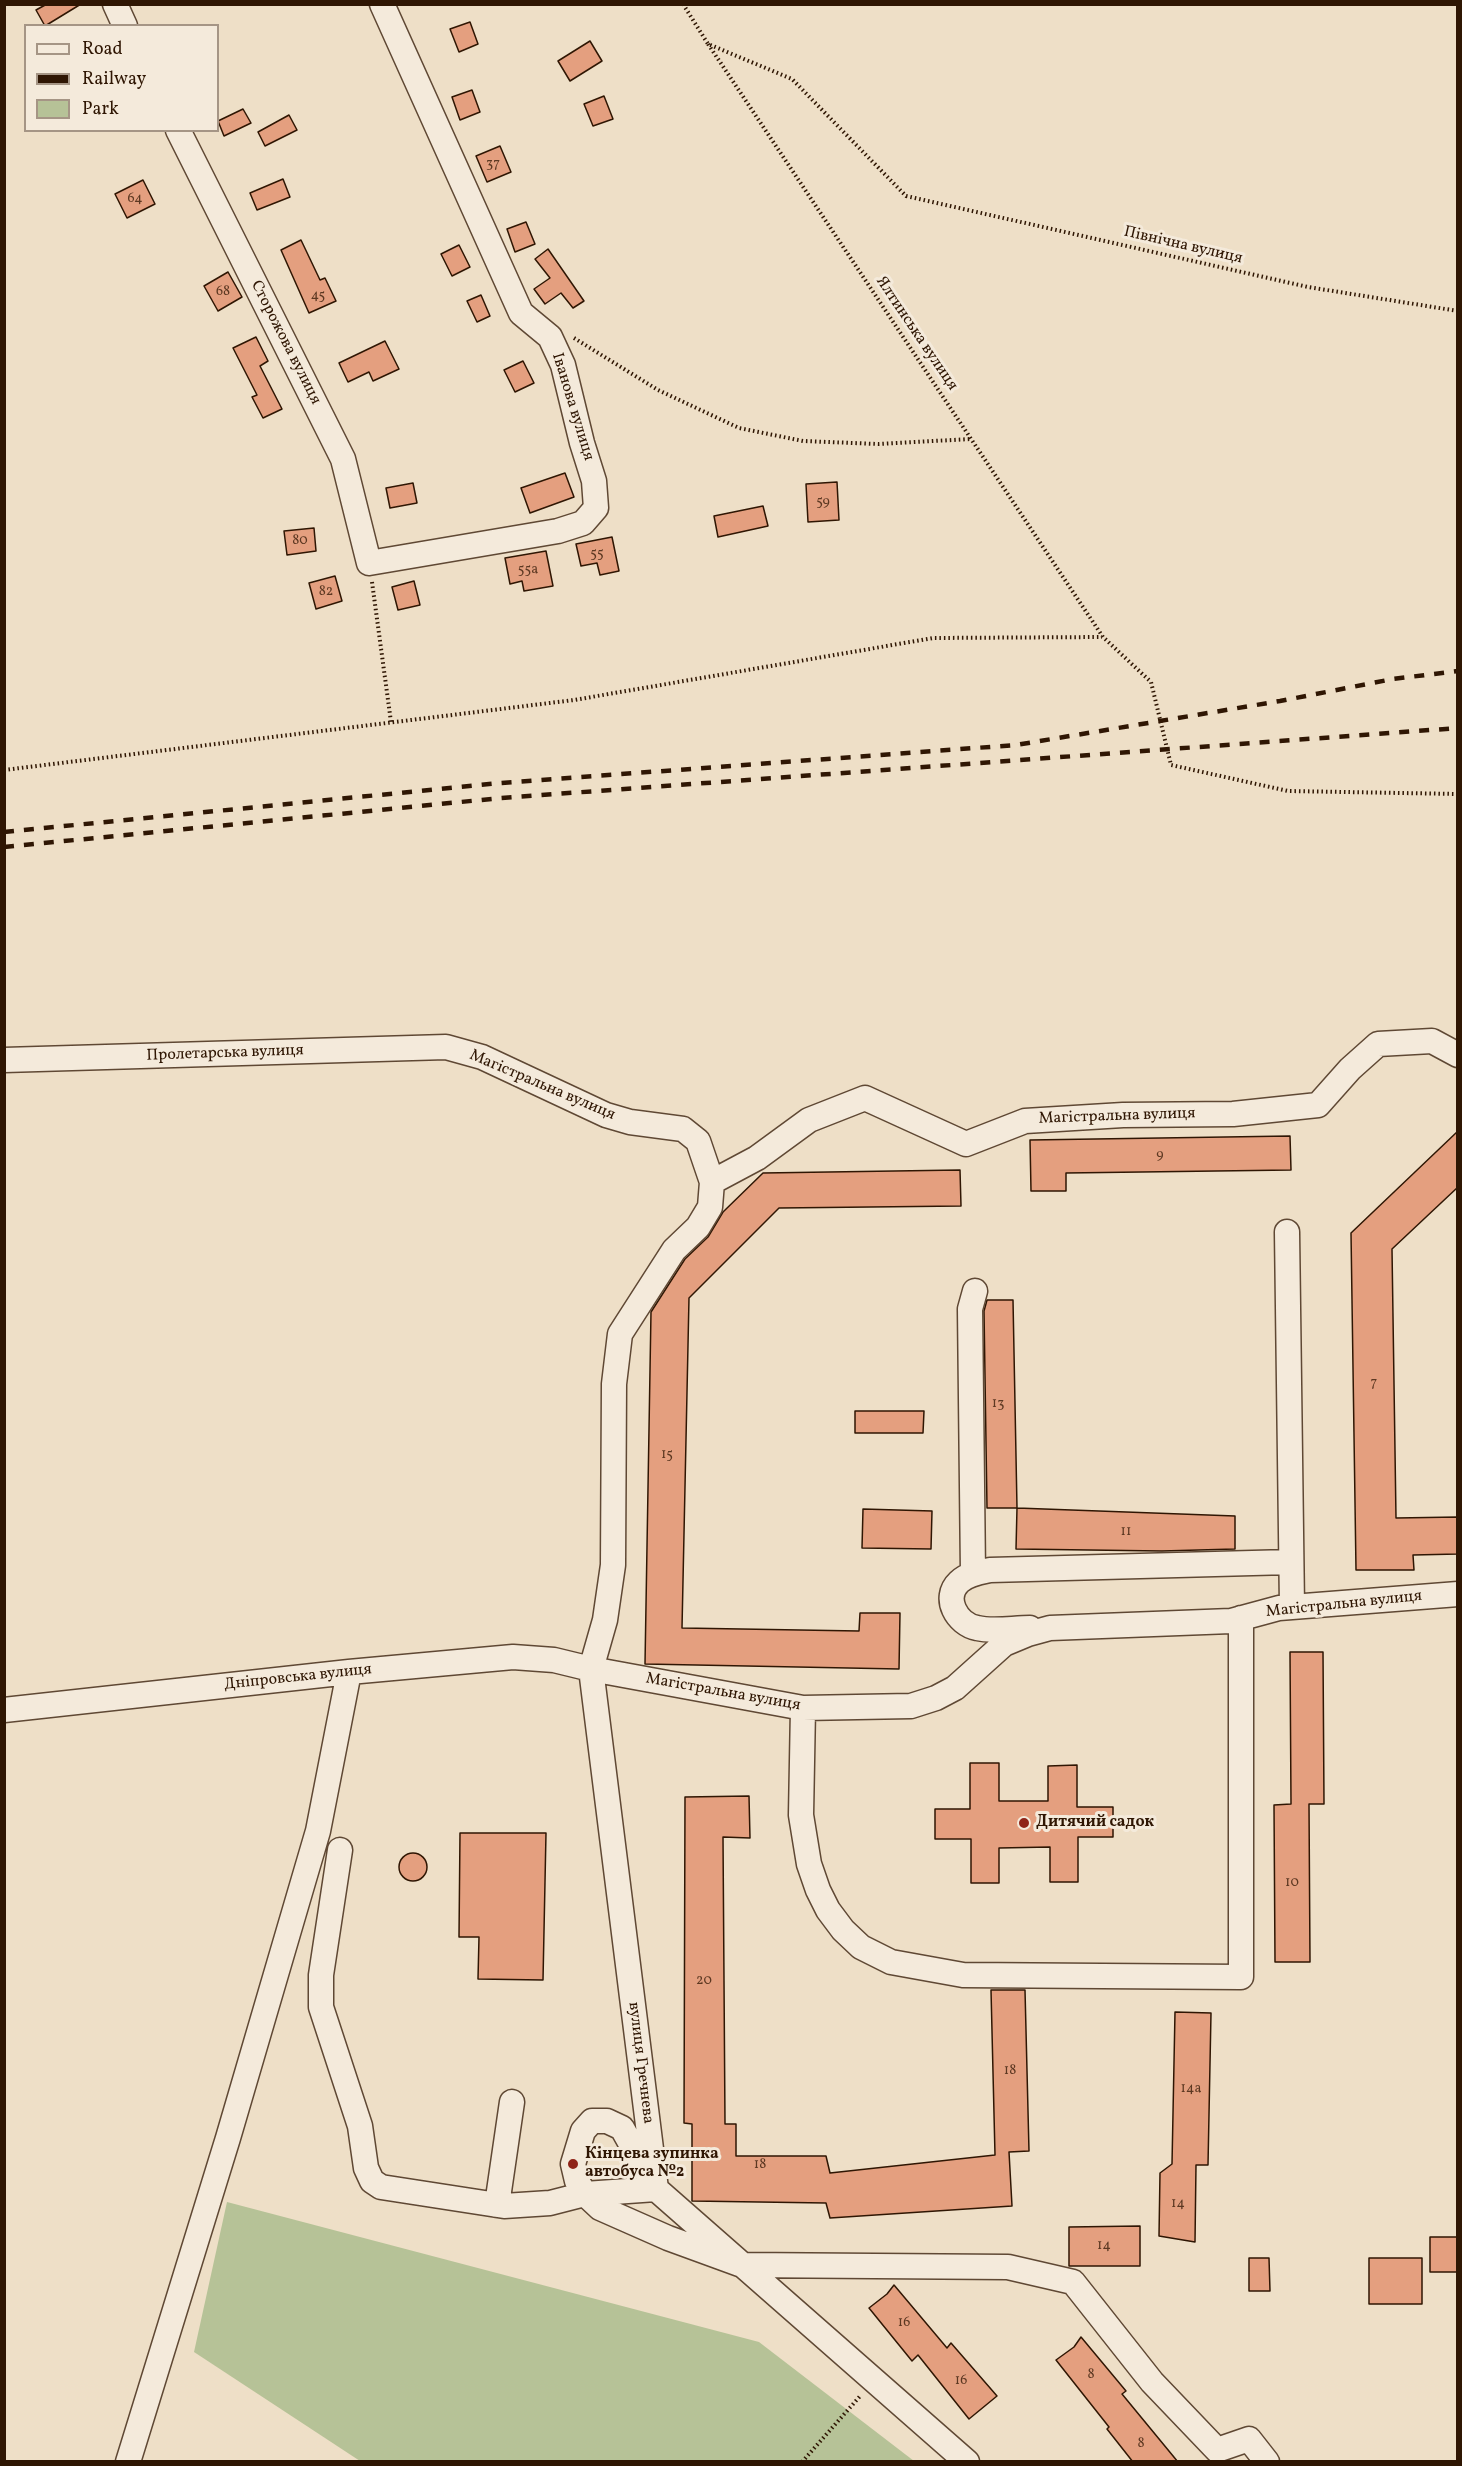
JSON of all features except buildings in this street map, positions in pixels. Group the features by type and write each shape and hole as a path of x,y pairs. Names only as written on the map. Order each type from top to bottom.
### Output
{"street":[{"path":"115,4 124,24"},
{"name":"Іванова вулиця","path":"369,563 558,531 583,523 596,508 594,481 563,365 550,337 521,312 382,4"},
{"name":"Сторожова вулиця","path":"179,132 343,459 369,563"},
{"name":"Магістральна вулиця","path":"712,1182 757,1158 809,1120 865,1098 966,1144 1025,1121 1123,1115 1233,1114 1318,1105 1350,1069 1378,1044 1432,1041 1458,1054"},
{"name":"Пролетарська вулиця","path":"4,1060 446,1047"},
{"name":"Магістральна вулиця","path":"446,1047 482,1058 606,1115 630,1122 683,1129 698,1141 712,1182 710,1207 698,1227 674,1250 620,1334 614,1384 611,1583 605,1620 591,1669 803,1708 911,1706 936,1698 955,1688 1004,1644 1028,1634 1050,1629 1231,1621 1292,1607 1458,1594"},
{"path":"1287,1232 1292,1607"},
{"path":"973,1574 970,1309 975,1291"},
{"path":"1050,1629 977,1628 963,1622 954,1612 952,1597 958,1582 973,1574 990,1570 1290,1563"},
{"path":"803,1708 801,1807 803,1839 809,1864 828,1910 843,1930 861,1947 891,1962 963,1975 1241,1977 1241,1618"},
{"name":"Дніпровська вулиця","path":"4,1710 349,1672 513,1658 554,1660 591,1669"},
{"name":"вулиця Гречнева","path":"591,1669 656,2188"},
{"path":"128,2462 228,2138 318,1831 349,1672"},
{"path":"340,1850 321,1975 321,2007 360,2126 366,2168 372,2181 381,2187 497,2205 550,2203 585,2194 656,2188"},
{"path":"497,2205 512,2102"},
{"path":"967,2462 742,2265 656,2188 622,2128 607,2121 592,2121 583,2131 573,2164 577,2181 585,2194 600,2208 668,2238 742,2265 1008,2267 1073,2282 1152,2382 1216,2450 1249,2439 1267,2462"}],"path":[{"name":"Ялтинська вулиця","path":"683,4 1103,637 1151,682 1171,765 1288,791 1458,794"},
{"name":"Північна вулиця","path":"708,44 792,79 906,196 1308,287 1458,311"},
{"path":"550,337 574,338 658,390 740,428 803,441 878,444 971,439"},
{"path":"369,563 391,722"},
{"path":"4,770 574,700 933,638 1103,637"},
{"path":"802,2462 874,2381"}],"green space":[{"path":"227,2202 759,2342 914,2461 360,2461 194,2352"}],"railway":[{"path":"4,832 500,783 1016,745 1280,701 1393,679 1458,671"},
{"path":"4,847 501,798 1458,728"}],"place":[{"name":"Дитячий садок","path":"1024,1823"},
{"name":"Кінцева зупинка автобуса №2","path":"573,2164"}]}
